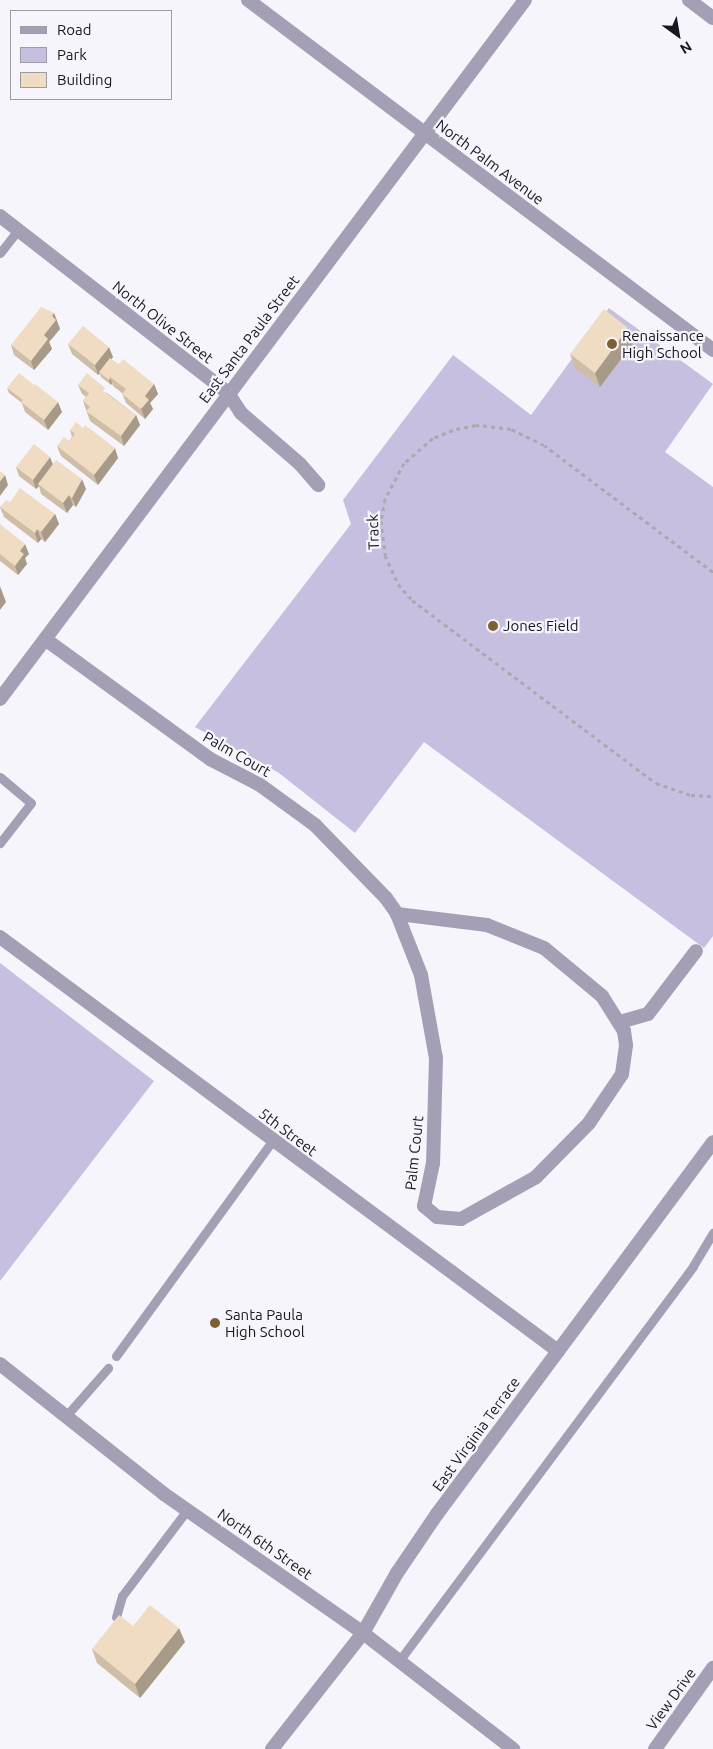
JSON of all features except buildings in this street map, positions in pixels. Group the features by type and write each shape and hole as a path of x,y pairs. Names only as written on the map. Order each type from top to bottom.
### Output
{"street":[{"name":"North Palm Avenue","path":"248,0 713,350"},
{"name":"East Santa Paula Street","path":"0,699 525,0"},
{"path":"689,0 713,18"},
{"name":"North Olive Street","path":"0,216 228,393 241,413 300,464 318,485"},
{"name":"Palm Court","path":"45,639 210,759 260,785 315,825 370,880 397,914 421,975 431,1024 436,1103 433,1163 424,1206 436,1217 461,1219 509,1194 541,1172 589,1123 622,1074 626,1045 620,1022 612,1009 584,979 544,948 487,925 397,914"},
{"name":"5th Street","path":"0,937 272,1141 558,1351"},
{"path":"620,1022 648,1014 696,951"},
{"name":"East Virginia Terrace","path":"272,1749 362,1633 402,1565 713,1142"},
{"name":"North 6th Street","path":"2,1371 66,1416 187,1510 362,1633 512,1749"},
{"name":"View Drive","path":"655,1749 713,1668"}],"lane":[{"path":"0,253 18,230"},
{"path":"0,843 31,803 1,781"},
{"path":"116,1356 272,1141"},
{"path":"399,1661 693,1266 713,1233"},
{"path":"66,1416 108,1368"},
{"path":"116,1617 122,1596 187,1510"}],"path":[{"name":"Track","path":"713,572 544,445 511,429 476,426 453,430 434,438 404,463 385,499 381,533 385,555 398,584 412,600 656,783 691,795 713,796"}],"green space":[{"name":"Jones Field","path":"609,308 713,384 665,452 713,487 713,936 704,948 424,742 355,833 279,773 195,727 351,524 343,500 453,355 531,415"},
{"path":"0,963 154,1081 0,1281"}],"place":[{"name":"Renaissance High School","path":"612,344"},
{"name":"Jones Field","path":"493,626"},
{"name":"Santa Paula High School","path":"215,1323"}]}
